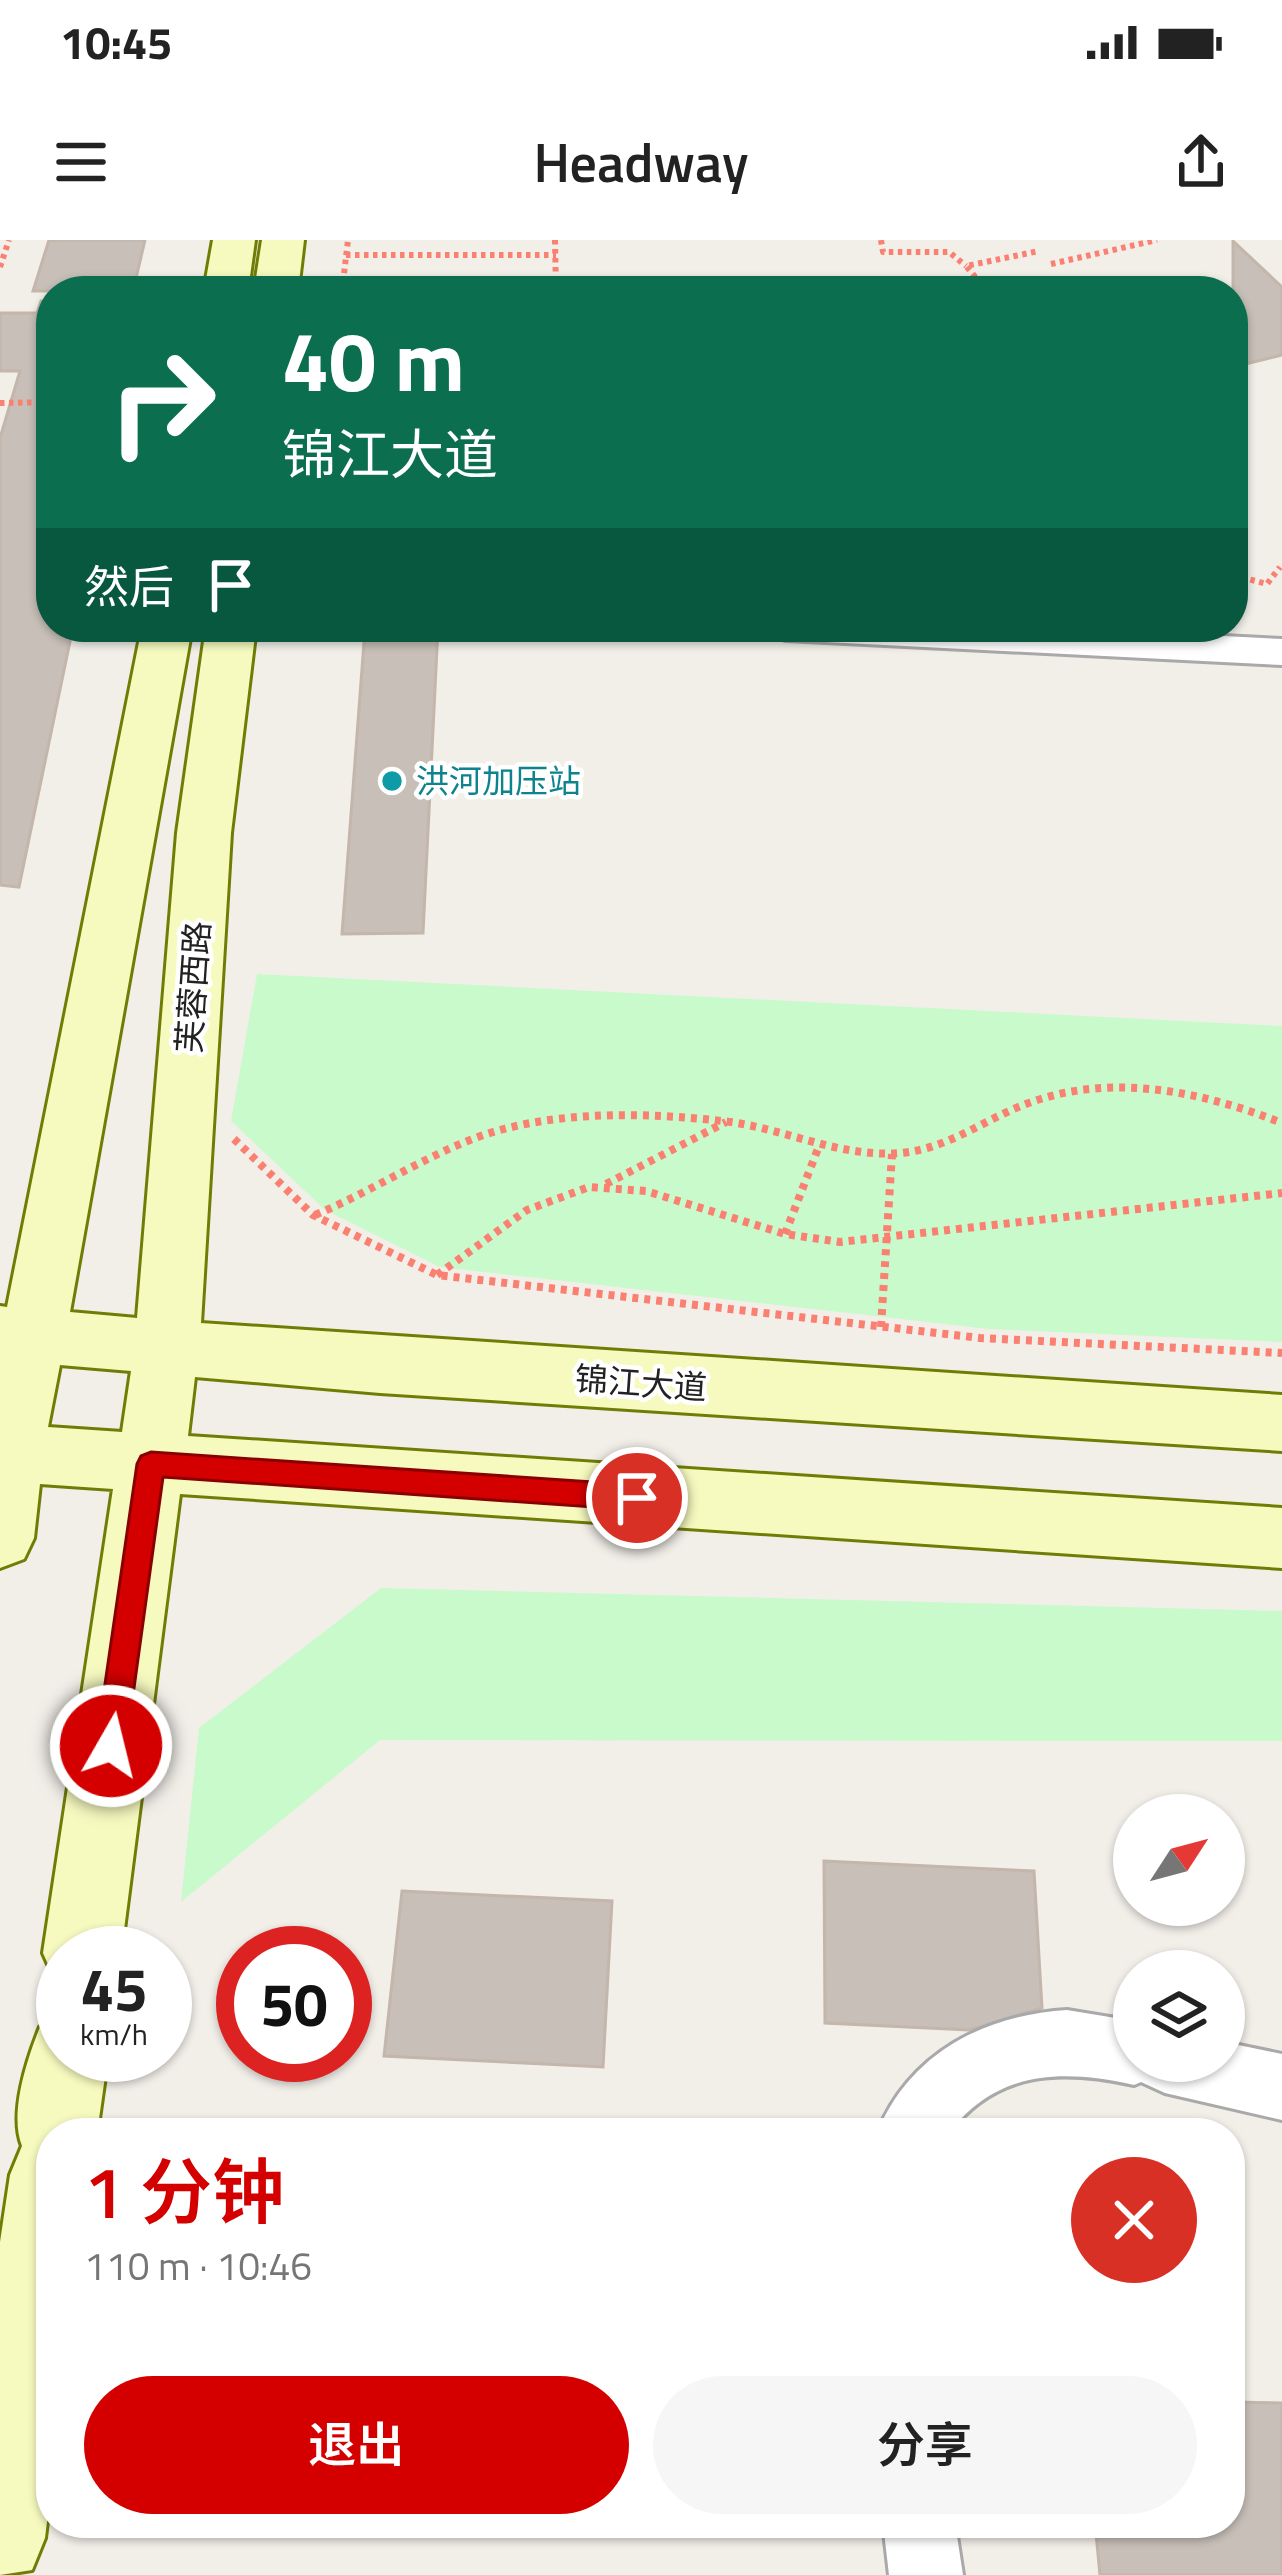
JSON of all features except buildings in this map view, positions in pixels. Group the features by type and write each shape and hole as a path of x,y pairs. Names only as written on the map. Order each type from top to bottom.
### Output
{"main road":[{"path":"229,276 235,240"},
{"path":"278,276 283,240"},
{"path":"0,1538 18,1335 164,642"},
{"name":"芙蓉西路","path":"86,1926 167,1347 204,833 229,642"},
{"name":"锦江大道","path":"18,1335 380,1366 1282,1424"},
{"path":"4,1453 1282,1538"},
{"path":"59,2118 64,2082"},
{"path":"0,2538 36,2282"}],"street":[{"path":"1084,642 1282,652"},
{"path":"919,2118 928,2103 974,2064 1029,2043 1090,2041 1113,2047"},
{"path":"1245,2079 1282,2087"},
{"path":"921,2538 926,2575"}],"path":[{"path":"0,266 9,240"},
{"path":"344,276 348,240"},
{"path":"555,240 556,276"},
{"path":"880,240 883,252 949,252 974,276"},
{"path":"1051,264 1157,240"},
{"path":"966,266 1039,251"},
{"path":"346,255 556,255"},
{"path":"0,403 36,402"},
{"path":"1248,579 1267,584 1280,567"},
{"path":"313,1215 363,1196 475,1138 537,1123 615,1118 727,1122 819,1146 892,1154 938,1149 1025,1104 1074,1089 1142,1089 1215,1100 1282,1124"},
{"path":"436,1275 494,1229 562,1194 602,1186 727,1122"},
{"path":"219,1124 313,1215 436,1275 980,1338 1282,1353"},
{"path":"785,1234 819,1146"},
{"path":"881,1327 892,1154"},
{"path":"602,1186 656,1193 785,1234 840,1242 1282,1193"}],"green space":[{"path":"257,974 1282,1026 1282,1342 989,1329 440,1267 325,1210 231,1121"},
{"path":"381,1588 1282,1611 1282,1741 380,1740 181,1902 199,1728"}],"place":[{"name":"洪河加压站","path":"392,781"}],"route":[{"path":"111,1746 151,1464 637,1498"}]}
